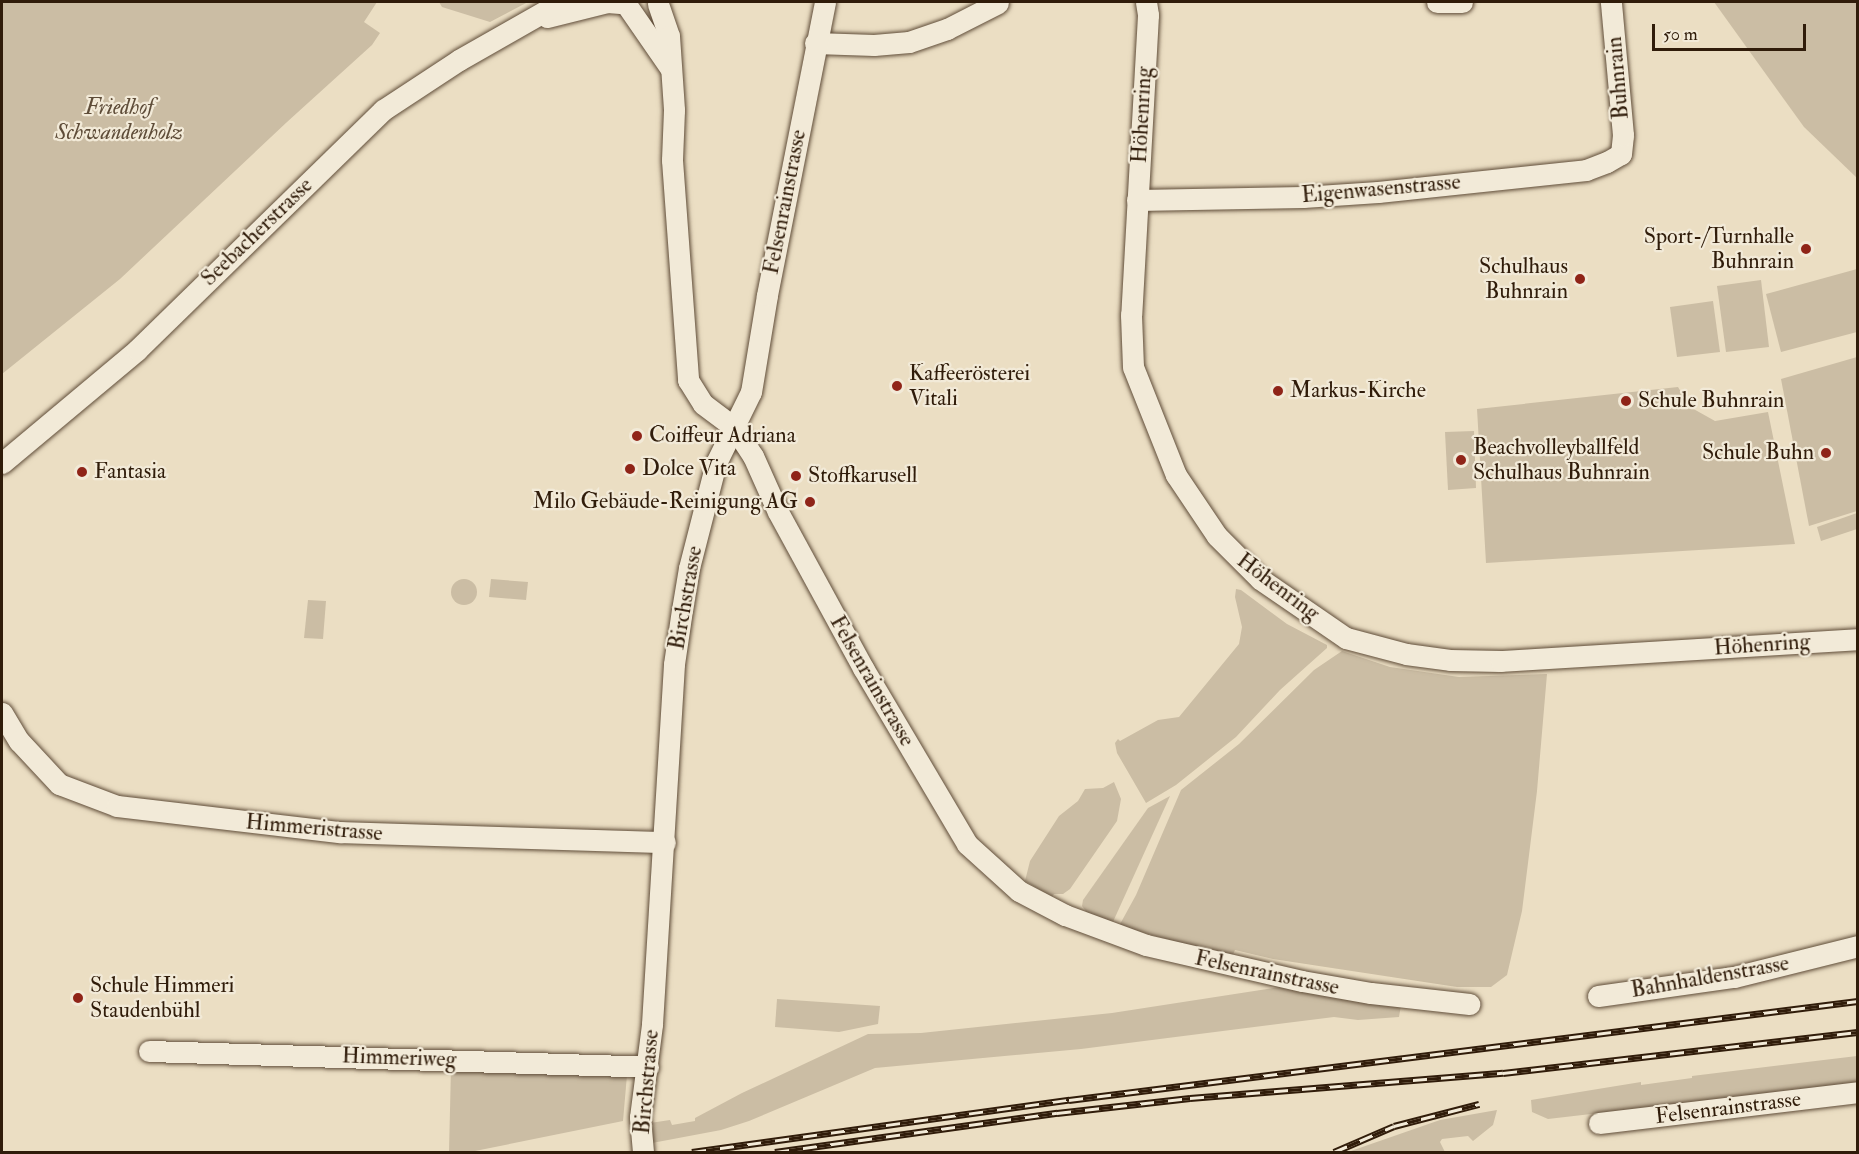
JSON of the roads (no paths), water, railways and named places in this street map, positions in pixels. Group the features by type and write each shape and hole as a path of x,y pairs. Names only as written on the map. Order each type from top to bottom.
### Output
{"street":[{"name":"Seebacherstrasse","path":"2,464 137,350 383,110 459,60 561,2"},
{"name":"Seebacherstrasse","path":"529,22 597,4 622,4 648,8 659,2"},
{"path":"659,2 669,36 672,69 672,160 685,367 692,391 703,404 734,427"},
{"name":"Felsenrainstrasse","path":"825,2 815,43 751,392 734,427 753,456 778,512 863,668 952,821 967,844 1008,883 1065,915 1112,934 1190,958 1371,993 1469,1004"},
{"name":"Höhenring","path":"1146,2 1148,15 1131,315 1134,367 1176,475 1197,509 1236,558 1283,597 1346,638 1406,654 1450,660 1501,661 1857,639"},
{"path":"1437,2 1462,2"},
{"name":"Buhnrain","path":"1611,2 1623,135 1621,154"},
{"path":"815,43 874,45 909,42 947,29 998,3"},
{"path":"622,4 672,69"},
{"name":"Eigenwasenstrasse","path":"1137,200 1303,197 1378,192 1586,170 1621,154"},
{"name":"Birchstrasse","path":"643,1152 640,1117 648,1067 665,842 674,664 689,568 717,463 734,427"},
{"name":"Himmeristrasse","path":"2,713 19,741 59,784 117,806 340,832 433,837 665,842"},
{"name":"Bahnhaldenstrasse","path":"1598,996 1734,977 1857,946"},
{"name":"Himmeriweg","path":"149,1051 648,1067"},
{"name":"Felsenrainstrasse","path":"1599,1123 1857,1092"}],"railway":[{"path":"692,1152 1069,1100 1858,1001"},
{"path":"775,1152 1057,1113 1190,1098 1503,1073 1858,1032"},
{"path":"1334,1152 1394,1126 1479,1104"}],"place":[{"name":"Sport-/Turnhalle Buhnrain","path":"1806,249"},
{"name":"Schulhaus Buhnrain","path":"1580,279"},
{"name":"Kaffeerösterei Vitali","path":"897,386"},
{"name":"Markus-Kirche","path":"1278,391"},
{"name":"Schule Buhnrain","path":"1626,401"},
{"name":"Coiffeur Adriana","path":"637,436"},
{"name":"Schule Buhn","path":"1826,453"},
{"name":"Beachvolleyballfeld Schulhaus Buhnrain","path":"1461,460"},
{"name":"Dolce Vita","path":"630,469"},
{"name":"Fantasia","path":"82,472"},
{"name":"Stoffkarusell","path":"796,476"},
{"name":"Milo Gebäude-Reinigung AG","path":"810,502"},
{"name":"Schule Himmeri Staudenbühl","path":"78,998"}],"park label":[{"name":"Friedhof Schwandenholz","path":"119,120"}]}
